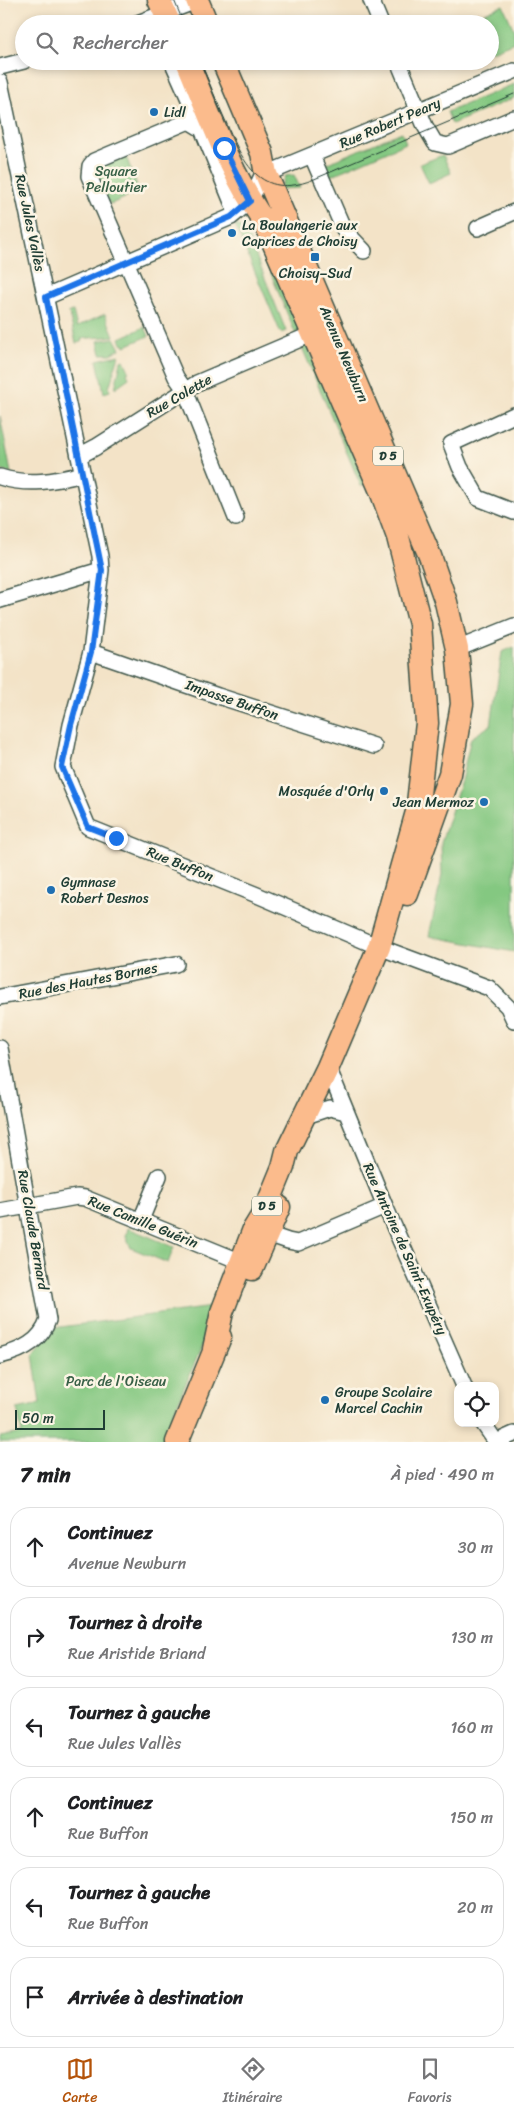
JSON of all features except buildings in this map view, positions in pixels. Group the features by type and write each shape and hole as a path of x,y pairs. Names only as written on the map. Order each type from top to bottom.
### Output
{"main road":[{"path":"198,0 204,15"},
{"name":"Avenue Newburn","path":"191,70 234,171 243,207 264,221 367,462 398,537 420,624 426,723 417,812 379,947"},
{"name":"Avenue Newburn","path":"227,70 262,153 266,174 430,556 446,602 457,649"},
{"name":"D 5","path":"261,1232 265,1211 293,1138 328,1067 379,947 396,924 450,774 462,704 457,649"},
{"name":"D 5","path":"178,1437 214,1349 222,1312 261,1232 291,1177 328,1067"}],"street":[{"path":"163,15 198,0"},
{"path":"371,0 378,15"},
{"path":"0,66 15,63"},
{"path":"176,70 193,108 192,118 189,121 97,159 90,166 90,181 176,377 185,390 236,518"},
{"path":"402,70 418,112 435,143 448,146 514,118"},
{"name":"Rue Robert Peary","path":"266,174 514,71"},
{"name":"Rue Jules Vallès","path":"0,82 102,570"},
{"path":"189,121 202,129 243,207"},
{"path":"312,156 344,230 364,250"},
{"path":"46,297 231,217 243,207 261,178 266,174"},
{"path":"478,228 514,212"},
{"name":"Rue Colette","path":"79,456 185,390 312,334"},
{"path":"514,415 451,444 460,467 478,498 514,512"},
{"path":"0,477 27,483 50,481 83,474"},
{"path":"0,600 102,570"},
{"name":"Rue Buffon","path":"102,570 91,652 71,725 62,767 88,827 257,895 379,947 488,988 508,1007 514,1020"},
{"path":"457,649 514,626"},
{"name":"Impasse Buffon","path":"91,652 218,696 374,746"},
{"name":"Rue des Hautes Bornes","path":"0,997 176,964"},
{"name":"Rue Claude Bernard","path":"0,1048 48,1320 42,1333 32,1344 0,1356"},
{"name":"Rue Antoine de Saint-Exupéry","path":"328,1067 385,1206 462,1382"},
{"path":"312,1114 330,1108 346,1112"},
{"path":"141,1220 159,1176"},
{"name":"Rue Camille Guérin","path":"0,1211 77,1197 86,1198 247,1264"},
{"path":"261,1232 298,1242 385,1206"},
{"path":"486,1427 496,1442 514,1434"}],"green space":[{"path":"503,5 514,30 514,42 499,48 499,15 480,15"},
{"path":"514,84 514,98 452,124 447,112"},
{"path":"402,132 406,143 328,177 323,165"},
{"path":"443,155 451,173 429,183 420,164"},
{"name":"Square Pelloutier","path":"122,157 127,159 138,188 136,193 111,204 104,197 100,187 97,167"},
{"path":"294,175 300,188 280,189 285,176"},
{"path":"235,225 245,228 286,331 281,333 279,329"},
{"path":"260,227 300,330 296,335 253,230"},
{"path":"73,311 77,327 105,314 114,336 81,339 82,342 76,343 69,312"},
{"path":"145,327 149,336 125,346 124,343 122,344 120,338"},
{"path":"114,338 120,349 111,354 101,354 98,341"},
{"path":"301,345 307,345 367,483 361,486"},
{"path":"119,355 109,388 110,391 104,393 97,360"},
{"path":"124,360 129,371 127,372 129,378 115,388 121,361"},
{"path":"0,416 11,473 0,470"},
{"name":"Jean Mermoz","path":"514,647 514,952 429,936 442,875 441,843 461,781 471,738 491,725 502,652"},
{"path":"128,1228 174,1247 168,1263 131,1248 126,1236"},
{"name":"Parc de l'Oiseau","path":"219,1306 161,1442 0,1442 0,1437 22,1433 17,1409 40,1404 33,1354 53,1328"}],"tram line":[{"path":"174,0 180,15"},
{"path":"204,70 232,137 247,164 266,181 279,185 294,185 312,180 514,94"}],"place":[{"name":"Lidl","path":"154,112"},
{"name":"La Boulangerie aux Caprices de Choisy","path":"232,233"},
{"name":"Choisy–Sud","path":"315,257"},
{"name":"Mosquée d'Orly","path":"384,791"},
{"name":"Jean Mermoz","path":"484,802"},
{"name":"Gymnase Robert Desnos","path":"51,890"},
{"name":"Groupe Scolaire Marcel Cachin","path":"325,1400"}],"route":[{"path":"116,838 88,827 62,767 71,725 91,652 102,570 46,297 231,217 250,201 224,148"}]}
